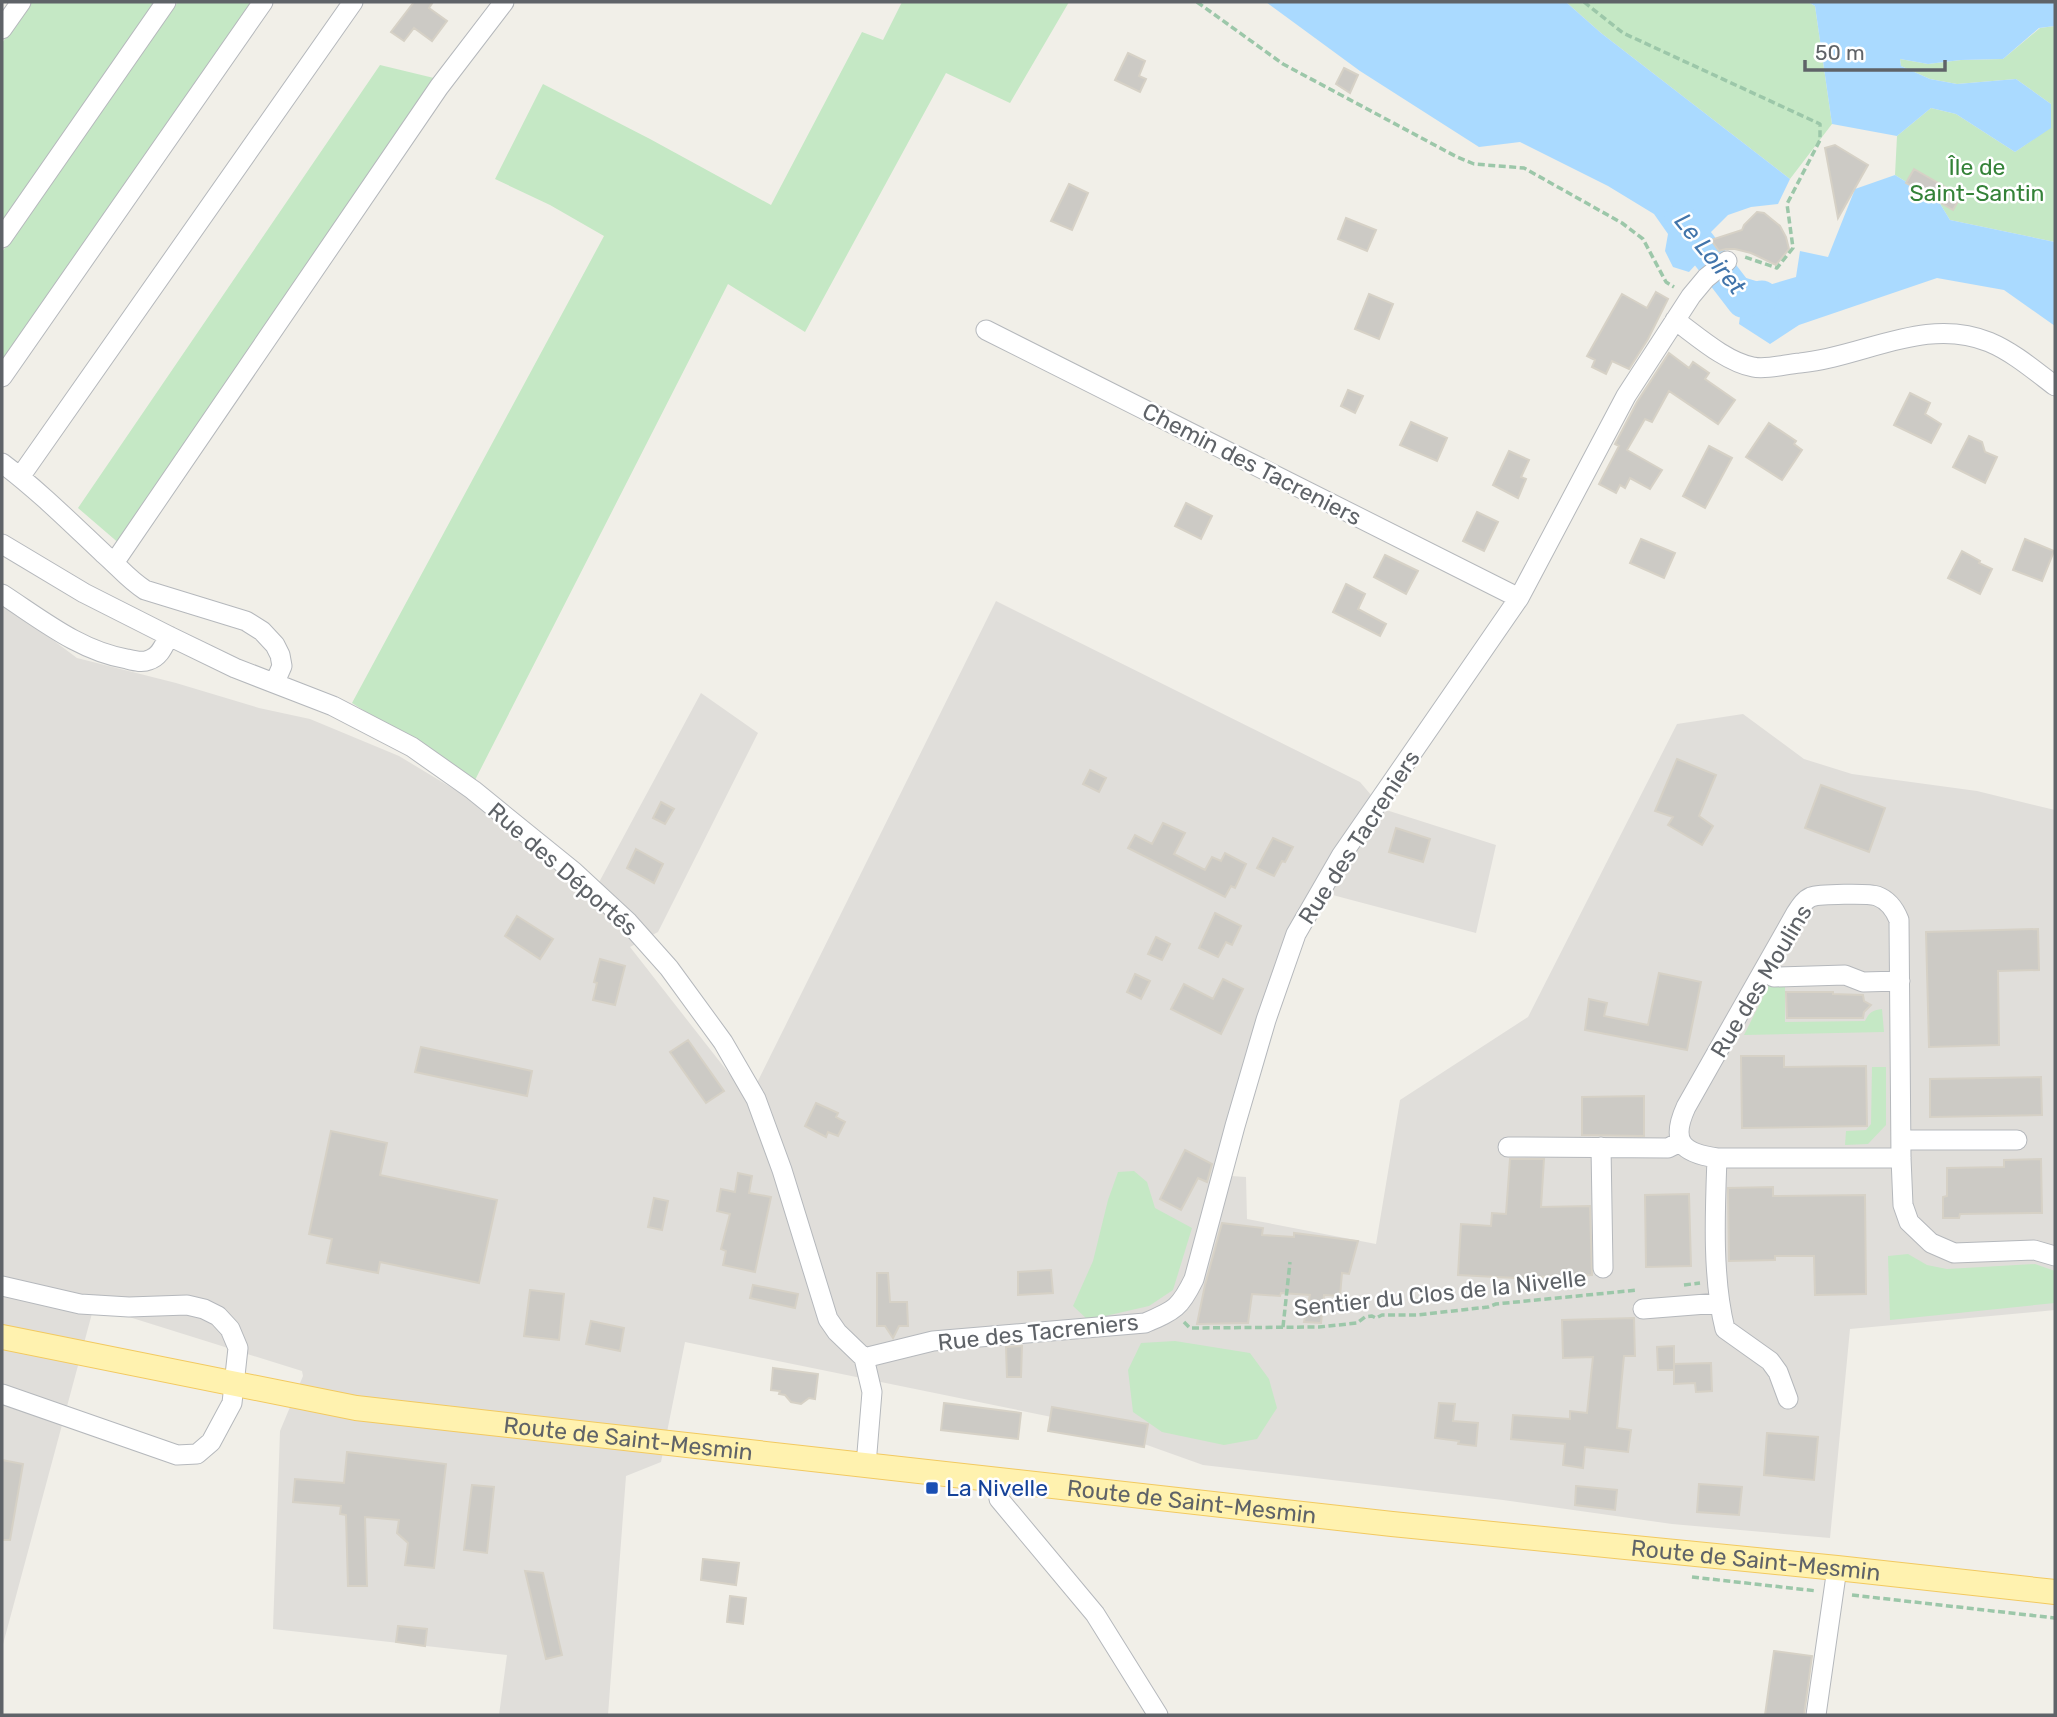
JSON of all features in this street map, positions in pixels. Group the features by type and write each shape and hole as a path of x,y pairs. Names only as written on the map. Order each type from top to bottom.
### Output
{"main road":[{"name":"Route de Saint-Mesmin","path":"2,1337 356,1408 1378,1522 1837,1567 2055,1592"}],"street":[{"path":"2,29 21,2"},
{"path":"2,237 166,2"},
{"path":"2,377 263,2"},
{"path":"20,477 354,2"},
{"path":"114,563 432,99 504,2"},
{"name":"Rue des Tacreniers","path":"864,1358 933,1341 1145,1323 1173,1311 1185,1299 1194,1279 1266,1020 1296,934 1342,856 1519,598 1626,396 1691,296 1706,278 1727,261"},
{"path":"1675,320 1731,360 1754,368 1817,362 1918,334 1957,334 1987,341 2012,353 2055,386"},
{"name":"Chemin des Tacreniers","path":"986,330 1519,598"},
{"path":"2,463 131,581 145,590 246,621 262,631 280,655 282,666 275,682"},
{"name":"Rue des Déportés","path":"2,544 84,593 169,636 235,668 333,706 412,747 473,790 574,872 628,922 669,968 723,1042 756,1099 782,1170 828,1319 837,1332 864,1358"},
{"path":"2,594 83,646 119,658 141,662 151,660 158,655 169,636"},
{"name":"Rue des Moulins","path":"1680,1142 1680,1120 1686,1107 1803,902 1812,897 1866,894 1878,896 1888,903 1899,919 1901,1149 1903,1205 1909,1222 1931,1243 1954,1253 2034,1250 2055,1256"},
{"path":"1763,972 1774,977 1845,975 1863,982 1900,981"},
{"path":"1508,1147 1668,1147 1680,1142 1686,1149 1698,1155 1717,1158 2017,1140"},
{"path":"1601,1147 1603,1268"},
{"path":"1717,1158 1717,1282 1718,1303 1725,1329 1769,1361 1778,1372 1788,1399"},
{"path":"2,1286 80,1304 130,1307 187,1305 204,1309 224,1322 238,1348 232,1404 211,1442 197,1454 177,1455 2,1394"},
{"path":"1643,1309 1718,1303"},
{"path":"864,1358 872,1392 866,1465"},
{"path":"997,1480 999,1499 1095,1615 1158,1715"},
{"path":"1816,1715 1837,1567"}],"path":[{"path":"1197,2 1283,64 1457,157 1482,166 1524,168 1622,223 1643,239 1666,282 1691,296"},
{"path":"1584,2 1623,33 1820,124 1820,140 1787,204 1793,248 1777,268 1738,255 1727,261"},
{"path":"1283,1327 1290,1262"},
{"path":"1675,1286 1717,1282"},
{"name":"Sentier du Clos de la Nivelle","path":"1173,1311 1190,1328 1319,1327 1357,1323 1372,1316 1377,1318 1382,1315 1417,1315 1648,1289"}],"shaded area":[{"path":"996,601 1360,782 1383,809 1496,845 1476,933 1310,889 1231,1176 1246,1177 1247,1219 1376,1244 1400,1100 1528,1017 1677,724 1743,714 1804,759 1852,774 1977,791 2055,810 2055,1310 1850,1329 1830,1538 1672,1524 1503,1500 1203,1465 1091,1425 685,1342 661,1462 626,1476 608,1715 499,1715 507,1655 273,1629 280,1431 303,1376 302,1371 94,1306 2,1648 2,602 77,658 176,683 259,708 310,719 399,756 462,794 590,899 701,693 758,733 658,932 630,947 749,1099"}],"green space":[{"path":"31,2 159,2 2,228 2,43"},
{"path":"178,2 255,2 2,366 2,252"},
{"path":"902,2 1069,2 1010,103 946,73 805,332 728,284 474,782 352,703 604,236 550,205 495,179 543,84 771,205 862,32 883,40"},
{"path":"1566,2 1808,2 1815,6 1832,124 1790,179 1601,33"},
{"name":"Île de Saint-Santin","path":"2055,26 2055,242 1950,220 1939,202 1895,175 1897,136 1931,108 1956,114 2015,152 2051,127 2051,104 2016,79 1957,84 1930,79 1901,66 1900,59 1928,64 2003,59 2040,28"},
{"path":"380,65 438,79 121,545 78,508"},
{"path":"1769,985 1785,985 1785,1022 1865,1021 1871,1012 1882,1009 1884,1032 1744,1035"},
{"path":"1872,1067 1886,1067 1886,1125 1868,1144 1845,1145 1846,1131 1866,1130 1871,1124"},
{"path":"1134,1171 1147,1182 1155,1208 1192,1228 1173,1290 1149,1306 1088,1320 1073,1306 1093,1261 1118,1172"},
{"path":"1908,1254 1927,1265 1947,1269 2035,1264 2055,1271 2055,1303 1890,1320 1888,1256"},
{"path":"1175,1341 1250,1353 1269,1379 1277,1408 1257,1439 1224,1445 1162,1432 1133,1412 1128,1370 1141,1343"}],"water":[{"path":"1266,2 1566,2 1601,33 1790,179 1778,204 1751,207 1728,215 1709,234 1716,251 1700,260 1689,272 1673,267 1665,251 1668,234 1654,214 1608,186 1520,142 1479,147 1360,71"},
{"path":"1808,2 2055,2 2055,26 2039,28 2003,59 1928,64 1900,59 1901,66 1930,79 1957,84 2016,79 2051,104 2051,128 2015,152 1956,114 1931,108 1897,136 1832,124 1815,6"},
{"path":"1895,175 1939,202 1950,220 2055,242 2055,326 2004,290 1937,278 1799,325 1770,344 1739,324 1742,301 1726,293 1730,273 1769,285 1796,277 1800,251 1828,257 1855,189"}],"building":[{"path":"414,2 433,2 429,8 447,21 432,41 414,28 404,41 391,32"},
{"path":"1128,53 1145,61 1139,76 1146,79 1140,92 1115,80"},
{"path":"1344,68 1358,75 1350,93 1336,84"},
{"path":"1835,145 1868,165 1838,218 1825,148"},
{"path":"1914,169 1961,196 1953,210 1906,183"},
{"path":"1069,184 1088,193 1072,230 1051,221"},
{"path":"1757,212 1764,213 1780,226 1786,237 1789,249 1776,265 1735,249 1719,251 1711,240 1742,230"},
{"path":"1346,218 1376,230 1367,251 1338,239"},
{"path":"1656,292 1668,299 1629,369 1612,361 1606,374 1592,367 1595,360 1587,356 1622,294 1647,308"},
{"path":"1369,294 1393,304 1379,339 1355,329"},
{"path":"1669,353 1689,368 1693,362 1709,373 1705,379 1735,400 1718,424 1669,391 1652,422 1645,419 1627,450 1662,470 1650,489 1630,478 1625,488 1620,485 1616,493 1599,484 1619,446 1615,444 1637,402"},
{"path":"1348,390 1363,396 1355,413 1341,406"},
{"path":"1910,393 1930,403 1925,414 1941,424 1931,443 1894,425"},
{"path":"1411,422 1447,438 1437,461 1400,445"},
{"path":"1769,423 1796,441 1794,444 1802,450 1782,480 1746,457"},
{"path":"1969,436 1982,442 1985,452 1997,457 1985,483 1953,467"},
{"path":"1709,446 1732,458 1705,508 1683,496"},
{"path":"1509,451 1529,460 1521,477 1526,479 1518,498 1493,485"},
{"path":"1186,503 1212,516 1201,539 1175,526"},
{"path":"1477,512 1498,522 1484,551 1463,541"},
{"path":"1641,539 1675,553 1664,578 1630,563"},
{"path":"2025,539 2054,551 2042,581 2013,570"},
{"path":"1962,551 1992,569 1980,594 1948,578"},
{"path":"1385,555 1418,571 1406,594 1374,577"},
{"path":"1346,584 1365,594 1358,609 1386,624 1380,636 1333,612"},
{"path":"1677,759 1716,775 1699,816 1713,826 1702,845 1668,825 1673,817 1655,811"},
{"path":"1090,770 1106,778 1099,792 1083,784"},
{"path":"1821,785 1885,808 1869,852 1805,828"},
{"path":"661,802 674,809 665,824 653,818"},
{"path":"1163,823 1185,833 1174,854 1205,870 1212,857 1221,861 1225,853 1246,864 1235,888 1231,886 1225,897 1128,848 1135,835 1152,844"},
{"path":"1396,828 1430,839 1423,862 1389,852"},
{"path":"1273,838 1293,847 1274,876 1257,868"},
{"path":"636,849 663,864 654,883 627,868"},
{"path":"1215,913 1241,926 1232,945 1226,942 1218,957 1199,948"},
{"path":"517,916 553,939 540,959 505,936"},
{"path":"2038,929 2039,970 1998,971 1999,1045 1929,1047 1926,932"},
{"path":"1156,937 1170,944 1162,960 1148,954"},
{"path":"600,959 625,966 615,1005 593,1000"},
{"path":"1659,973 1701,982 1687,1050 1585,1030 1589,999 1607,1003 1604,1016 1648,1025"},
{"path":"1135,974 1150,981 1141,999 1127,992"},
{"path":"1223,979 1243,989 1221,1034 1171,1009 1184,984 1213,999"},
{"path":"1786,992 1863,995 1864,1001 1871,1005 1864,1012 1863,1018 1787,1018"},
{"path":"688,1040 724,1091 706,1103 670,1052"},
{"path":"421,1047 532,1071 527,1096 415,1072"},
{"path":"1741,1056 1784,1056 1784,1067 1866,1066 1867,1126 1742,1128"},
{"path":"2041,1077 2042,1115 1930,1117 1930,1079"},
{"path":"1644,1096 1644,1136 1582,1135 1582,1097"},
{"path":"816,1103 838,1113 836,1117 845,1122 838,1136 828,1132 826,1137 805,1126"},
{"path":"331,1131 387,1143 380,1175 497,1200 479,1283 380,1262 378,1273 327,1263 332,1239 309,1234"},
{"path":"1185,1150 1212,1164 1207,1182 1198,1178 1181,1210 1160,1199"},
{"path":"1510,1159 1544,1159 1541,1207 1590,1206 1592,1275 1538,1279 1458,1275 1461,1224 1491,1226 1492,1213 1506,1214"},
{"path":"2041,1159 2042,1213 1960,1214 1959,1218 1943,1218 1943,1197 1947,1196 1947,1168 2004,1167 2004,1160"},
{"path":"738,1173 752,1176 749,1193 771,1197 755,1272 723,1265 726,1251 721,1249 730,1214 717,1211 721,1189 735,1192"},
{"path":"1773,1187 1773,1196 1865,1195 1866,1294 1815,1295 1814,1256 1775,1256 1775,1260 1729,1261 1728,1188"},
{"path":"1689,1194 1691,1266 1646,1267 1645,1195"},
{"path":"654,1198 668,1201 662,1230 648,1227"},
{"path":"1222,1223 1263,1228 1262,1235 1294,1237 1294,1233 1358,1241 1349,1274 1342,1273 1340,1296 1324,1295 1321,1323 1304,1322 1310,1295 1281,1293 1280,1296 1252,1294 1248,1323 1197,1324"},
{"path":"1051,1270 1053,1293 1018,1295 1018,1272"},
{"path":"877,1273 888,1273 890,1302 907,1302 908,1326 899,1326 893,1338 885,1326 877,1326"},
{"path":"753,1285 798,1294 795,1308 750,1298"},
{"path":"530,1290 564,1294 559,1340 524,1336"},
{"path":"1634,1318 1635,1356 1624,1356 1617,1428 1631,1430 1628,1452 1585,1447 1583,1468 1563,1465 1565,1444 1511,1439 1513,1415 1570,1419 1570,1411 1587,1413 1593,1357 1563,1358 1562,1320"},
{"path":"591,1321 624,1328 620,1351 586,1344"},
{"path":"1022,1346 1021,1377 1007,1377 1006,1347"},
{"path":"1674,1346 1674,1370 1658,1370 1657,1347"},
{"path":"1711,1363 1712,1391 1696,1392 1695,1383 1674,1384 1674,1364"},
{"path":"773,1368 818,1374 815,1399 809,1398 801,1404 791,1402 785,1395 779,1394 780,1391 771,1390"},
{"path":"944,1403 1021,1413 1018,1439 941,1430"},
{"path":"1439,1403 1455,1404 1453,1421 1478,1423 1476,1446 1435,1438"},
{"path":"1052,1407 1148,1424 1144,1447 1048,1431"},
{"path":"1767,1433 1818,1437 1814,1480 1764,1475"},
{"path":"347,1452 446,1464 434,1568 405,1565 408,1543 397,1533 399,1520 365,1517 367,1586 348,1586 346,1515 340,1514 341,1506 293,1502 295,1479 344,1483"},
{"path":"2,1460 23,1464 10,1540 2,1540"},
{"path":"1699,1484 1742,1487 1739,1515 1697,1512"},
{"path":"472,1485 494,1487 487,1553 464,1550"},
{"path":"1576,1486 1617,1490 1615,1510 1575,1505"},
{"path":"703,1559 739,1563 736,1585 701,1580"},
{"path":"525,1571 543,1573 562,1655 546,1659"},
{"path":"730,1596 746,1598 743,1624 727,1622"},
{"path":"398,1626 427,1629 425,1646 396,1642"},
{"path":"1774,1651 1812,1656 1804,1715 1765,1715"}],"waterway":[{"name":"Le Loiret","path":"1681,220 1743,301 1762,297"}],"place":[{"name":"La Nivelle","path":"932,1488"}]}
